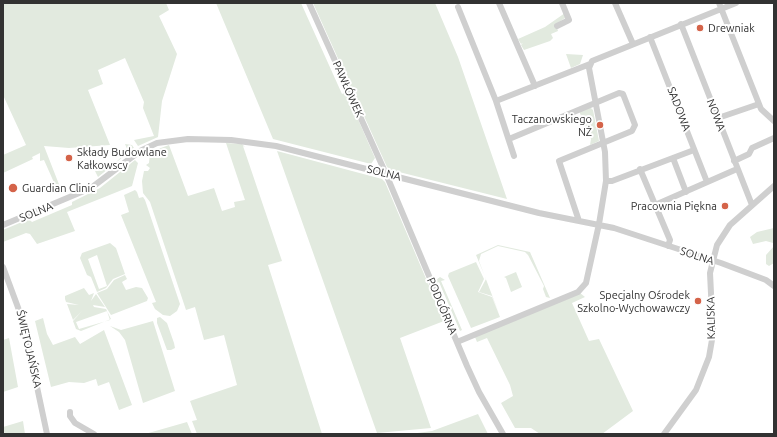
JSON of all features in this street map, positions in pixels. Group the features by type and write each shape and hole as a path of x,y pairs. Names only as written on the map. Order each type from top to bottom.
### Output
{"street":[{"name":"PAWŁÓWEK","path":"309,3 386,174"},
{"path":"499,3 535,86"},
{"path":"557,26 569,20 562,3"},
{"path":"615,3 633,44"},
{"path":"496,101 590,64 595,58 650,37 720,6 736,3"},
{"path":"458,6 496,101 514,156"},
{"path":"720,6 761,109 774,121"},
{"name":"NOWA","path":"681,24 752,205"},
{"name":"SADOWA","path":"650,37 707,182"},
{"path":"457,342 578,292 586,283 599,224 606,181 604,144 590,64"},
{"path":"509,139 619,93 623,94 635,124 632,131 559,162 579,221"},
{"path":"718,118 759,104"},
{"path":"734,161 749,154 752,148 774,138"},
{"name":"SOLNA","path":"3,225 91,188 140,151 157,143 172,140 231,140 269,145 539,213 599,224 712,260 766,280 774,286"},
{"path":"606,181 612,181 640,169 694,150"},
{"path":"673,158 686,192"},
{"path":"640,169 670,240 668,246"},
{"path":"655,205 737,169"},
{"name":"PODGÓRNA","path":"386,174 479,392 503,434"},
{"name":"KALISKA","path":"664,434 696,390 709,357 713,334 710,281 712,260 717,246 725,231 774,186"},
{"name":"ŚWIĘTOJAŃSKA","path":"3,267 23,321 47,434"},
{"path":"70,412 70,416 76,423 94,434"}],"shaded area":[{"path":"3,3 166,3 169,10 159,16 177,54 162,101 158,137 138,146 134,140 154,136 143,108 144,102 125,58 98,70 103,84 88,90 110,145 69,148 44,146 60,187 54,191 53,189 56,187 44,160 40,161 40,153 32,157 33,159 3,173 3,155 26,145 3,95"},
{"path":"216,3 301,3 342,94 346,92 375,158 371,164 273,139"},
{"path":"313,3 435,3 458,57 507,199 391,170 387,167"},
{"path":"565,13 565,18 556,24 558,31 551,34 553,38 550,41 524,50 521,45 523,43 521,44 518,39 545,27"},
{"path":"566,54 583,55 580,64 571,68"},
{"path":"590,107 593,110 599,141 590,145 591,139 579,111"},
{"path":"226,143 242,144 245,147 243,146 282,261 268,265 322,434 197,434 192,421 197,420 190,401 237,385 224,335 204,340 195,307 186,310 150,202 143,193 142,181 144,171 148,171 150,168 146,165 149,163 150,152 169,145 188,196 214,188 222,211 235,207 234,202 245,200"},
{"path":"125,144 132,145 134,148 98,177 95,171 116,162 128,151"},
{"path":"277,151 382,179 385,182 444,321 400,338 431,428 377,433"},
{"path":"135,160 138,163 132,186 67,212 75,231 37,244 30,234 26,233 3,242 3,230 29,219 32,222 72,205 72,202 100,188"},
{"path":"135,190 139,198 143,197 145,200 180,304 177,311 170,316 163,315 155,309 152,303 156,302 121,215 129,212 124,195"},
{"path":"774,228 774,246 773,243 766,241 753,244 750,237 757,232"},
{"path":"110,243 116,248 125,274 113,279 106,288 97,292 91,277 87,275 80,258 82,253","holes":["97,255 107,286 99,289 88,259"]},
{"path":"498,245 530,252 550,298 546,297 543,289 544,286 525,252 498,246 481,254 479,261 484,275 476,255"},
{"path":"774,246 774,263 769,266 766,264 766,255"},
{"path":"476,262 484,279 478,292 492,297 500,317 471,328 448,276 449,273"},
{"path":"516,272 522,287 511,292 506,278 504,277"},
{"path":"125,275 127,279 122,282 126,290 136,287 142,288 148,298 147,301 111,315 97,293 107,289 114,280"},
{"path":"440,277 445,280 441,281 462,330 460,331 439,282 435,284 436,280"},
{"path":"486,279 500,316 492,296 479,292"},
{"path":"84,288 89,295 94,293 91,301 96,294 105,307 93,305 94,307 106,309 107,311 76,322 79,329 105,322 81,331 76,329 73,321 82,311 73,320 67,304 79,305 66,302 65,296"},
{"path":"580,293 585,297 572,303 589,341 599,339 633,411 602,434 540,434 531,428 515,428 501,403 513,396 510,385 487,338 477,342 475,337"},
{"path":"160,317 167,323 174,343 175,348 171,350 167,350 157,323 157,318"},
{"path":"43,318 47,334 53,345 75,337 80,344 104,330 132,405 119,410 109,382 98,386 96,379 84,383 69,382 51,387 35,321"},
{"path":"153,321 175,391 143,403 125,340 119,332 110,326 121,330"},
{"path":"9,338 18,387 3,392 3,340"},
{"path":"478,414 488,434 410,434 432,431"},
{"path":"23,421 25,434 3,434 3,427"},
{"path":"187,422 192,434 145,434"}],"place":[{"name":"Drewniak","path":"700,28"},
{"name":"Taczanowskiego NŻ","path":"600,125"},
{"name":"Składy Budowlane Kałkowscy","path":"69,158"},
{"name":"Guardian Clinic","path":"13,188"},
{"name":"Pracownia Piękna","path":"725,206"},
{"name":"Specjalny Ośrodek Szkolno-Wychowawczy","path":"698,301"}]}
